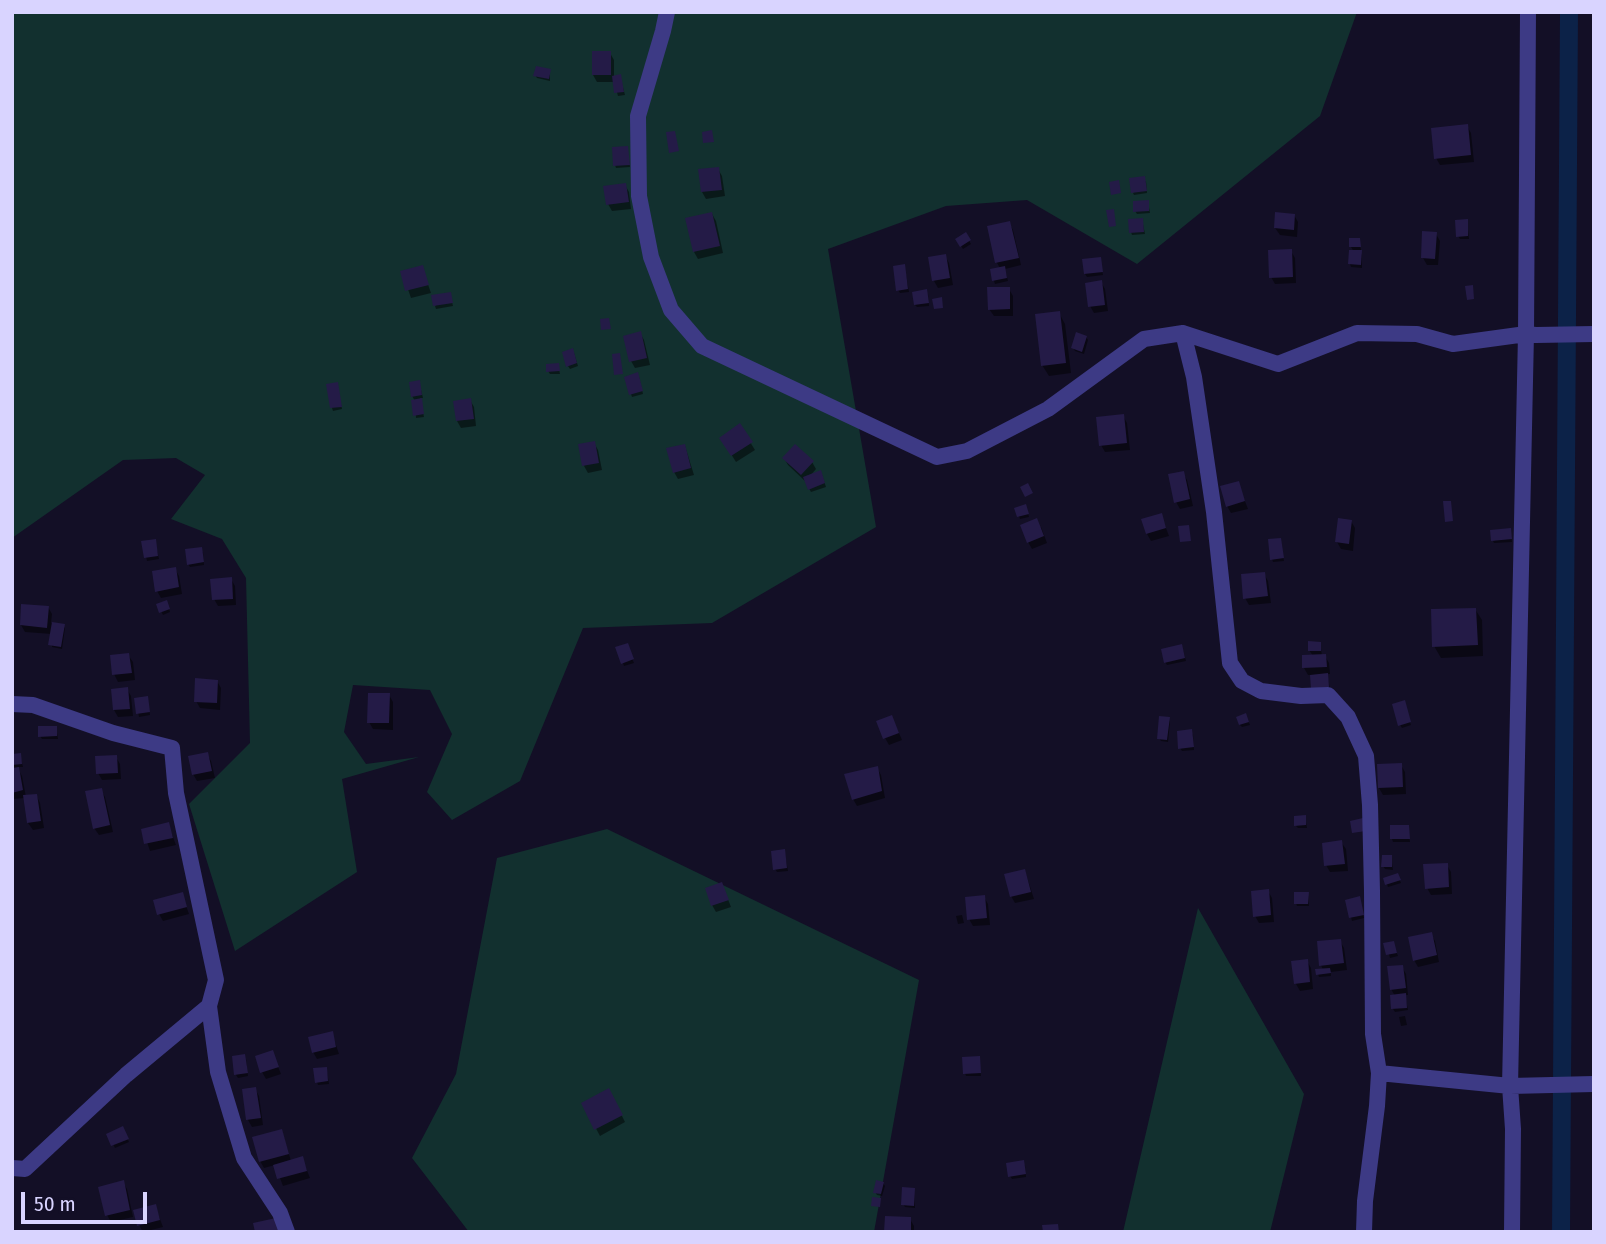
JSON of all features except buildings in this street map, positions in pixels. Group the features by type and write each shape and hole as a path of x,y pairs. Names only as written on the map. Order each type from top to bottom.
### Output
{"street":[{"path":"667,12 638,116 639,196 651,257 671,310 702,346 937,457 967,451 1048,409 1144,339 1183,333 1278,364 1357,333 1417,334 1453,344 1531,335 1594,334"},
{"path":"1512,1232 1513,1129 1510,1086 1531,335 1528,12"},
{"path":"1183,333 1194,377 1214,512 1230,663 1242,681 1261,691 1301,696 1328,695 1348,717 1366,756 1372,866 1373,1034 1379,1073 1364,1232"},
{"path":"12,704 33,705 114,733 172,748 176,793 216,980 209,1006 218,1072 244,1158 280,1213 287,1232"},
{"path":"12,1168 25,1169 126,1075 209,1006"},
{"path":"1379,1073 1510,1086 1594,1084"}],"green space":[{"path":"12,12 1357,12 1320,116 1137,264 1027,200 946,206 828,249 876,527 712,623 583,628 520,781 452,820 427,792 452,734 430,690 353,685 344,732 366,764 419,757 342,779 357,872 235,951 189,804 250,743 246,578 222,539 171,519 205,475 176,458 123,460 12,538"},
{"path":"607,829 919,980 874,1232 469,1232 412,1158 456,1074 497,858"},
{"path":"1198,908 1304,1094 1270,1232 1123,1232"}],"waterway":[{"path":"1561,1232 1569,12"}]}
